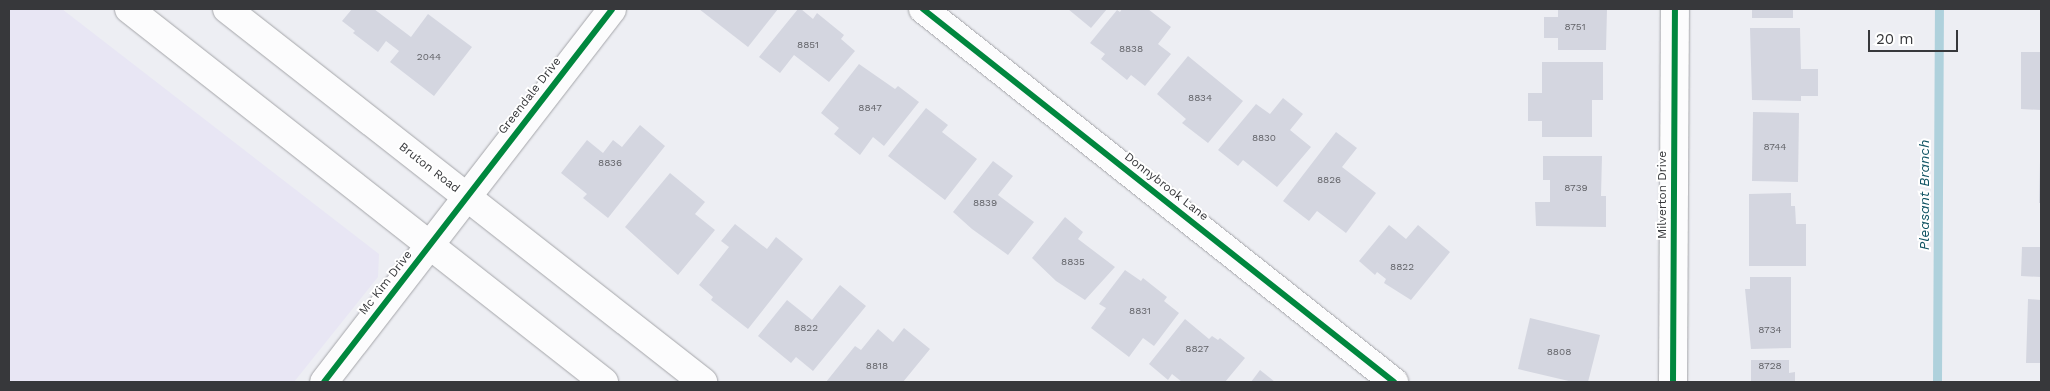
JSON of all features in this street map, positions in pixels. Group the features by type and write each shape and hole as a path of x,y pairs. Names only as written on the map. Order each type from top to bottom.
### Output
{"street":[{"path":"129,9 604,382"},
{"name":"Bruton Road","path":"227,9 703,382"},
{"name":"Greendale Drive","path":"466,198 612,9"},
{"name":"Donnybrook Lane","path":"923,9 1394,382"},
{"name":"Milverton Drive","path":"1673,382 1675,9"},
{"name":"Mc Kim Drive","path":"324,382 466,198"}],"shaded area":[{"path":"9,9 62,9 379,254 378,277 294,382 9,382"}],"building":[{"path":"352,9 374,9 411,37 428,14 472,47 434,96 390,62 399,51 386,41 378,52 353,33 355,31 342,21"},
{"path":"699,9 778,9 748,47"},
{"path":"798,9 801,9 813,19 817,13 844,35 841,39 855,51 829,82 794,55 780,73 759,57"},
{"path":"1068,9 1107,9 1091,28"},
{"path":"1122,9 1148,9 1171,27 1158,44 1171,54 1145,86 1131,75 1127,80 1101,59 1105,54 1090,43 1117,10 1120,12"},
{"path":"1558,9 1607,9 1606,50 1558,50 1558,38 1544,38 1544,17 1558,17"},
{"path":"1752,9 1793,9 1793,18 1752,18"},
{"path":"1750,28 1800,28 1801,69 1818,69 1818,96 1801,96 1801,101 1752,100"},
{"path":"2021,52 2041,52 2041,110 2021,109"},
{"path":"1188,56 1243,101 1208,143 1182,123 1186,119 1157,94"},
{"path":"1542,62 1603,62 1603,100 1592,100 1592,137 1542,137 1542,121 1528,121 1528,93 1542,93"},
{"path":"859,64 895,89 898,86 919,102 884,146 873,137 860,155 834,134 839,128 821,113"},
{"path":"1283,98 1303,114 1290,130 1311,147 1277,187 1243,160 1238,166 1218,150 1256,104 1270,114"},
{"path":"926,108 948,125 942,132 977,159 945,200 888,156"},
{"path":"1753,112 1799,113 1798,182 1752,181"},
{"path":"640,125 665,146 608,218 583,198 587,194 561,173 587,140 603,153 613,140 622,147"},
{"path":"1336,132 1357,148 1342,167 1376,193 1346,233 1317,211 1309,221 1283,201"},
{"path":"1543,156 1602,156 1601,196 1606,196 1606,227 1536,226 1535,202 1550,202 1550,180 1543,180"},
{"path":"993,161 1013,176 998,195 1034,222 1008,255 972,229 953,212"},
{"path":"2040,161 2041,203 2039,203"},
{"path":"670,173 705,202 695,214 715,230 678,275 625,227"},
{"path":"1791,193 1791,206 1795,206 1796,224 1806,224 1806,266 1749,266 1749,194"},
{"path":"1065,217 1083,232 1078,239 1115,267 1085,300 1056,281 1032,258"},
{"path":"735,224 767,249 776,237 803,259 748,329 711,300 713,297 699,285 729,247 721,241"},
{"path":"1389,225 1406,239 1418,225 1450,252 1411,300 1384,283 1386,279 1377,272 1375,275 1359,261"},
{"path":"2022,247 2041,247 2041,277 2021,276"},
{"path":"1125,270 1141,281 1143,278 1167,297 1164,301 1179,313 1154,346 1143,338 1129,357 1091,328 1106,308 1099,304"},
{"path":"1750,277 1791,277 1791,348 1751,349 1745,289 1750,289"},
{"path":"840,285 866,306 813,371 796,357 791,363 758,336 787,300 812,320"},
{"path":"2028,299 2041,300 2041,363 2026,363"},
{"path":"1530,318 1600,335 1588,382 1573,382 1518,369"},
{"path":"1185,319 1209,339 1212,336 1218,340 1220,338 1245,358 1225,382 1182,382 1172,374 1168,380 1149,364"},
{"path":"904,328 930,349 903,382 826,382 855,346 861,350 878,329 893,342"},
{"path":"1751,360 1789,360 1789,373 1795,372 1795,382 1751,382"},
{"path":"1260,370 1275,382 1251,382"}],"waterway":[{"name":"Pleasant Branch","path":"1937,382 1939,9"}],"cycle path":[{"path":"324,382 612,9"},
{"path":"923,9 1394,382"},
{"path":"1673,382 1675,9"}]}
